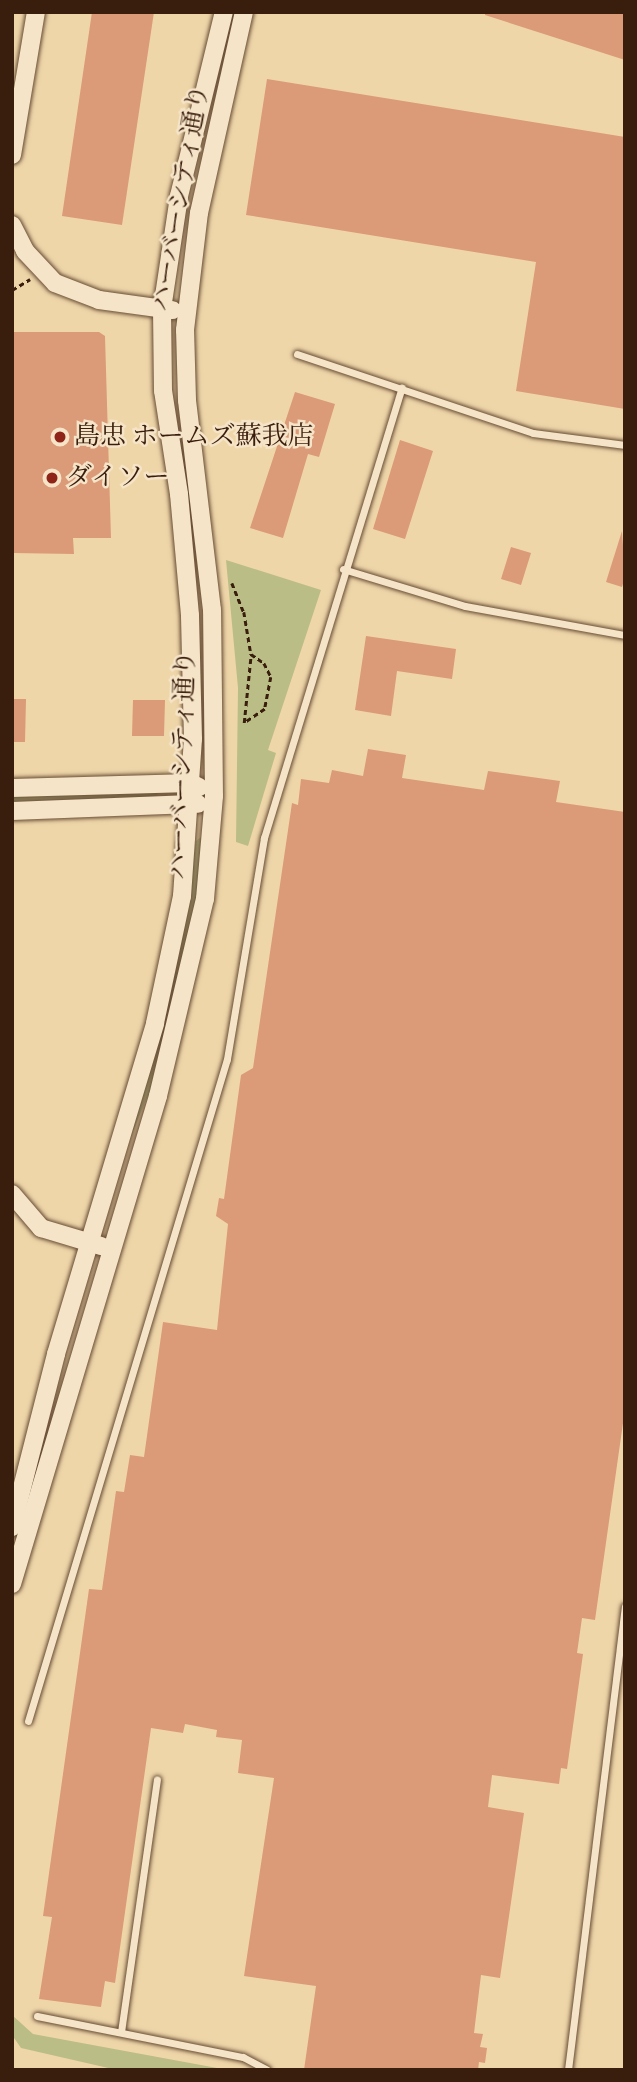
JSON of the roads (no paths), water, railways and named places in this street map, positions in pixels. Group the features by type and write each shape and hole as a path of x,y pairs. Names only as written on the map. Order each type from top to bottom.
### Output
{"street":[{"path":"12,155 36,12"},
{"name":"ハーバーシティ通り","path":"12,1527 17,1494 56,1354 170,963 183,897 191,783 190,615 179,494 163,391 162,309 178,196 225,12"},
{"name":"ハーバーシティ通り","path":"12,1584 187,991 205,899 214,796 212,610 187,400 186,311 200,213 244,12"},
{"path":"12,225 25,251 55,283 99,300 186,311"},
{"path":"12,788 191,783 214,796"},
{"path":"12,811 190,807 214,796"},
{"path":"12,1195 41,1227 111,1249"}],"lane":[{"path":"297,354 533,433 625,445"},
{"path":"28,1721 226,1059 264,838 343,569 402,388"},
{"path":"343,569 465,606 625,635"},
{"path":"568,2070 625,1606"},
{"path":"121,2032 157,1780"},
{"path":"37,2016 243,2057 267,2070"}],"place":[{"name":"島忠 ホームズ蘇我店","path":"60,437"},
{"name":"ダイソー","path":"52,478"}]}
